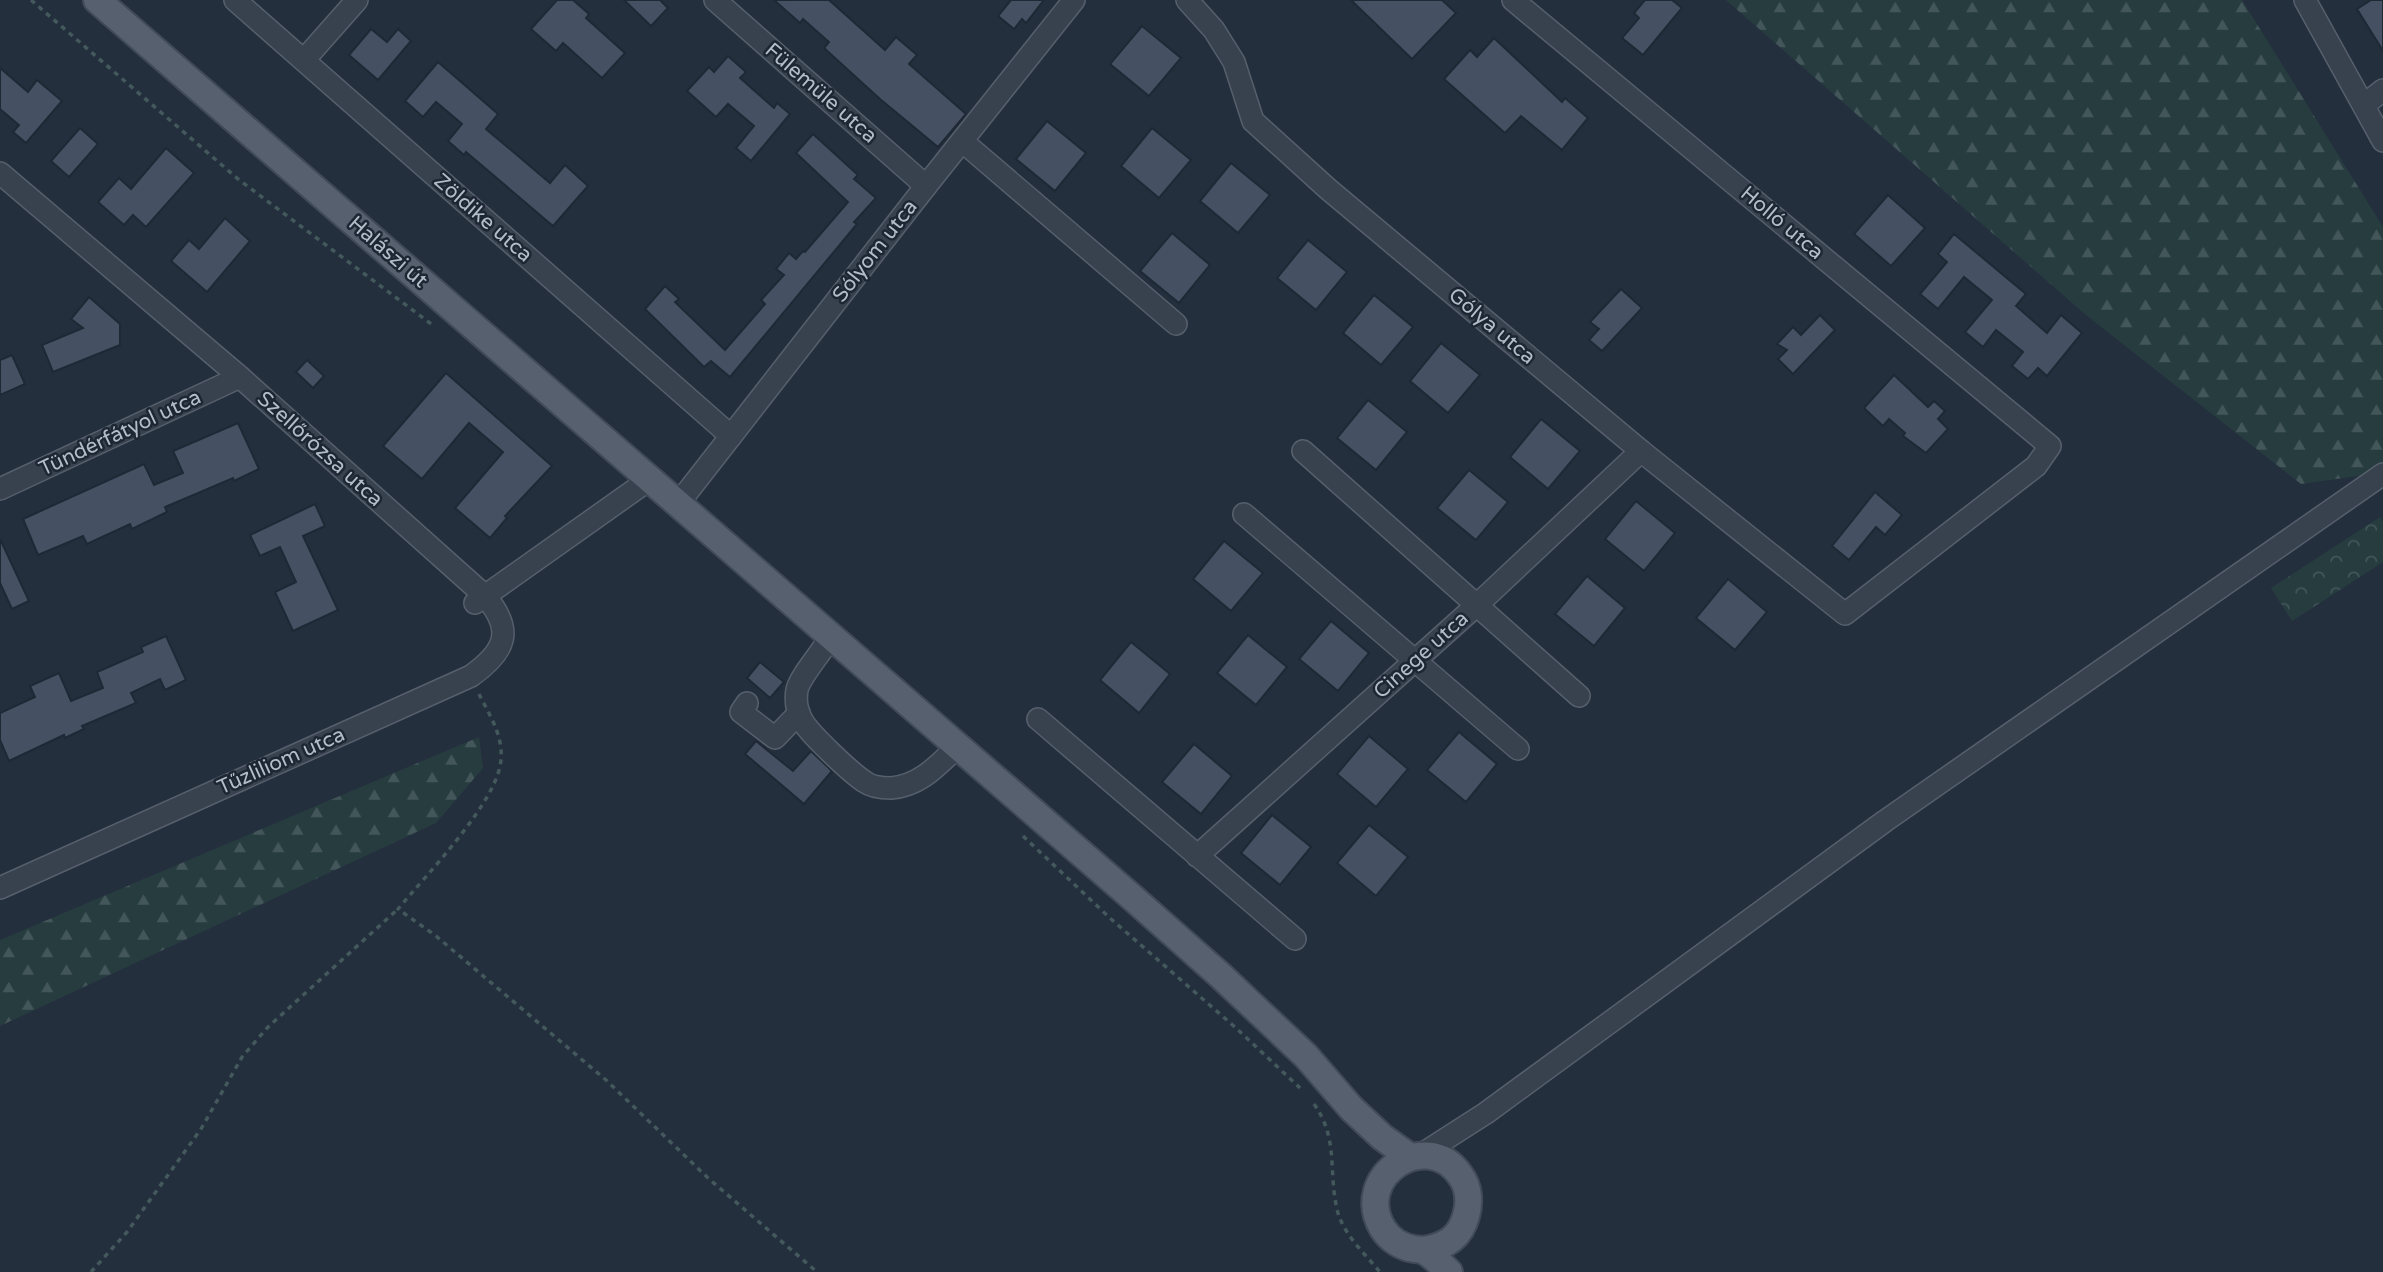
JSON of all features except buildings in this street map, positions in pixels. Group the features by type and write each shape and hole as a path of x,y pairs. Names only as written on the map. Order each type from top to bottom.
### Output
{"main road":[{"name":"Halászi út","path":"97,0 1221,976 1306,1056 1351,1108"},
{"path":"1351,1108 1382,1137 1414,1157"},
{"path":"1351,1108 1381,1162 1384,1176"},
{"path":"1414,1157 1441,1159 1454,1166 1463,1178 1468,1192 1469,1208 1458,1234 1446,1243 1423,1250 1404,1247 1384,1231 1377,1215 1377,1187 1398,1163 1414,1157"},
{"path":"1458,1234 1465,1272"},
{"path":"1423,1250 1449,1272"}],"street":[{"name":"Zöldike utca","path":"235,0 731,436"},
{"path":"304,60 357,0"},
{"name":"Fülemüle utca","path":"715,0 926,186"},
{"name":"Sólyom utca","path":"678,503 1074,0"},
{"name":"Gólya utca","path":"1187,0 1214,30 1234,62 1254,121 1328,188 1641,451 1845,614"},
{"name":"Holló utca","path":"1513,0 2050,446 2036,466 1845,614"},
{"path":"2305,0 2383,141"},
{"path":"2364,105 2383,90"},
{"path":"962,141 1176,324"},
{"name":"Szellőrózsa utca","path":"0,173 240,377 479,599"},
{"name":"Tündérfátyol utca","path":"0,489 240,377"},
{"path":"1303,451 1579,696"},
{"name":"Cinege utca","path":"1197,856 1477,605 1641,451"},
{"path":"1414,1157 1486,1113 1885,821 2383,474"},
{"path":"479,599 650,479"},
{"path":"1244,514 1518,749"},
{"name":"Tűzliliom utca","path":"0,888 471,676 489,663 501,646 503,630 498,611 479,599"},
{"path":"831,636 820,656 800,681 796,703 811,733 863,781 880,788 900,787 920,779 958,747"},
{"path":"747,703 741,712 775,738 799,713"},
{"path":"1038,719 1295,939"},
{"path":"1454,1166 1455,1150 1486,1113"}],"path":[{"path":"31,0 238,179 436,327"},
{"path":"91,1272 127,1232 201,1129 242,1058 268,1027 398,909 472,819 489,793 502,757 496,729 471,676"},
{"path":"1015,829 1111,919 1237,1028 1302,1090"},
{"path":"398,909 436,936 606,1080 708,1178 817,1272"},
{"path":"1310,1097 1324,1118 1332,1147 1337,1210 1344,1227 1380,1272"}],"green space":[{"path":"1726,0 2242,0 2383,227 2383,464 2372,474 2301,484 2086,315"},
{"path":"2380,517 2383,522 2383,562 2292,621 2271,588"},
{"path":"479,737 483,768 436,823 0,1026 0,940"}]}
